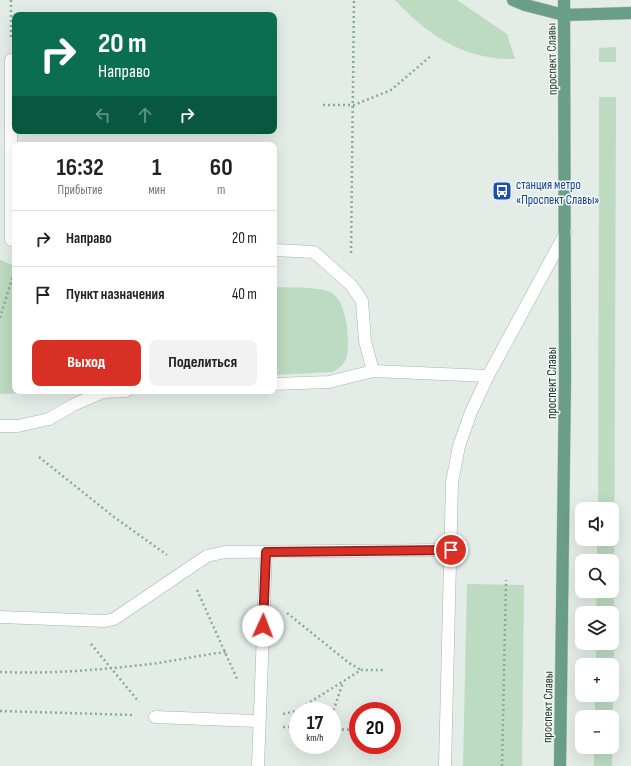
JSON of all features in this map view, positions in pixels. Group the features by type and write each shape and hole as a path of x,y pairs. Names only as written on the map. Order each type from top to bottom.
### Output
{"main road":[{"path":"513,0 525,5 564,15 631,13"},
{"name":"проспект Славы","path":"560,766 566,232 564,0"}],"street":[{"path":"9,240 11,60"},
{"path":"445,766 452,482 459,446 471,412 488,376 566,232"},
{"path":"277,250 314,252 351,286 362,301 365,341 372,371"},
{"path":"277,384 329,382 372,371 488,376"},
{"path":"0,426 18,426 49,419 73,405 98,394"},
{"path":"0,617 105,621 114,619 207,556 225,552 451,550"},
{"path":"258,766 266,552"},
{"path":"155,717 259,722"}],"path":[{"path":"11,0 11,60"},
{"path":"351,286 354,0"},
{"path":"322,105 354,105 391,90 432,55"},
{"path":"0,318 12,279"},
{"path":"502,766 506,580"},
{"path":"281,608 349,663 361,670 386,670"},
{"path":"90,643 143,706"},
{"path":"0,672 58,673 151,664 192,656 226,652"},
{"path":"309,702 361,670"},
{"path":"336,702 342,682"},
{"path":"0,710 145,715 155,717"}],"green space":[{"path":"395,0 457,0 507,34 515,59 480,55 449,43 434,35 421,25"},
{"path":"616,47 616,62 599,62 599,48"},
{"path":"599,97 616,97 615,502 598,502"},
{"path":"0,260 12,265 12,394 0,394"},
{"path":"277,287 320,289 332,293 337,298 344,314 348,334 348,344 346,359 339,368 333,372 277,375"},
{"path":"597,546 614,546 614,554 597,554"},
{"path":"467,584 524,585 522,766 463,766"},
{"path":"597,598 614,598 614,606 596,606"},
{"path":"596,650 614,650 614,658 596,658"},
{"path":"595,702 613,702 613,710 595,710"},
{"path":"594,754 612,754 612,766 594,766"}],"place":[{"name":"станция метро «Проспект Славы»","path":"502,191"}],"route":[{"path":"263,626 266,552 389,552 451,550"}]}
